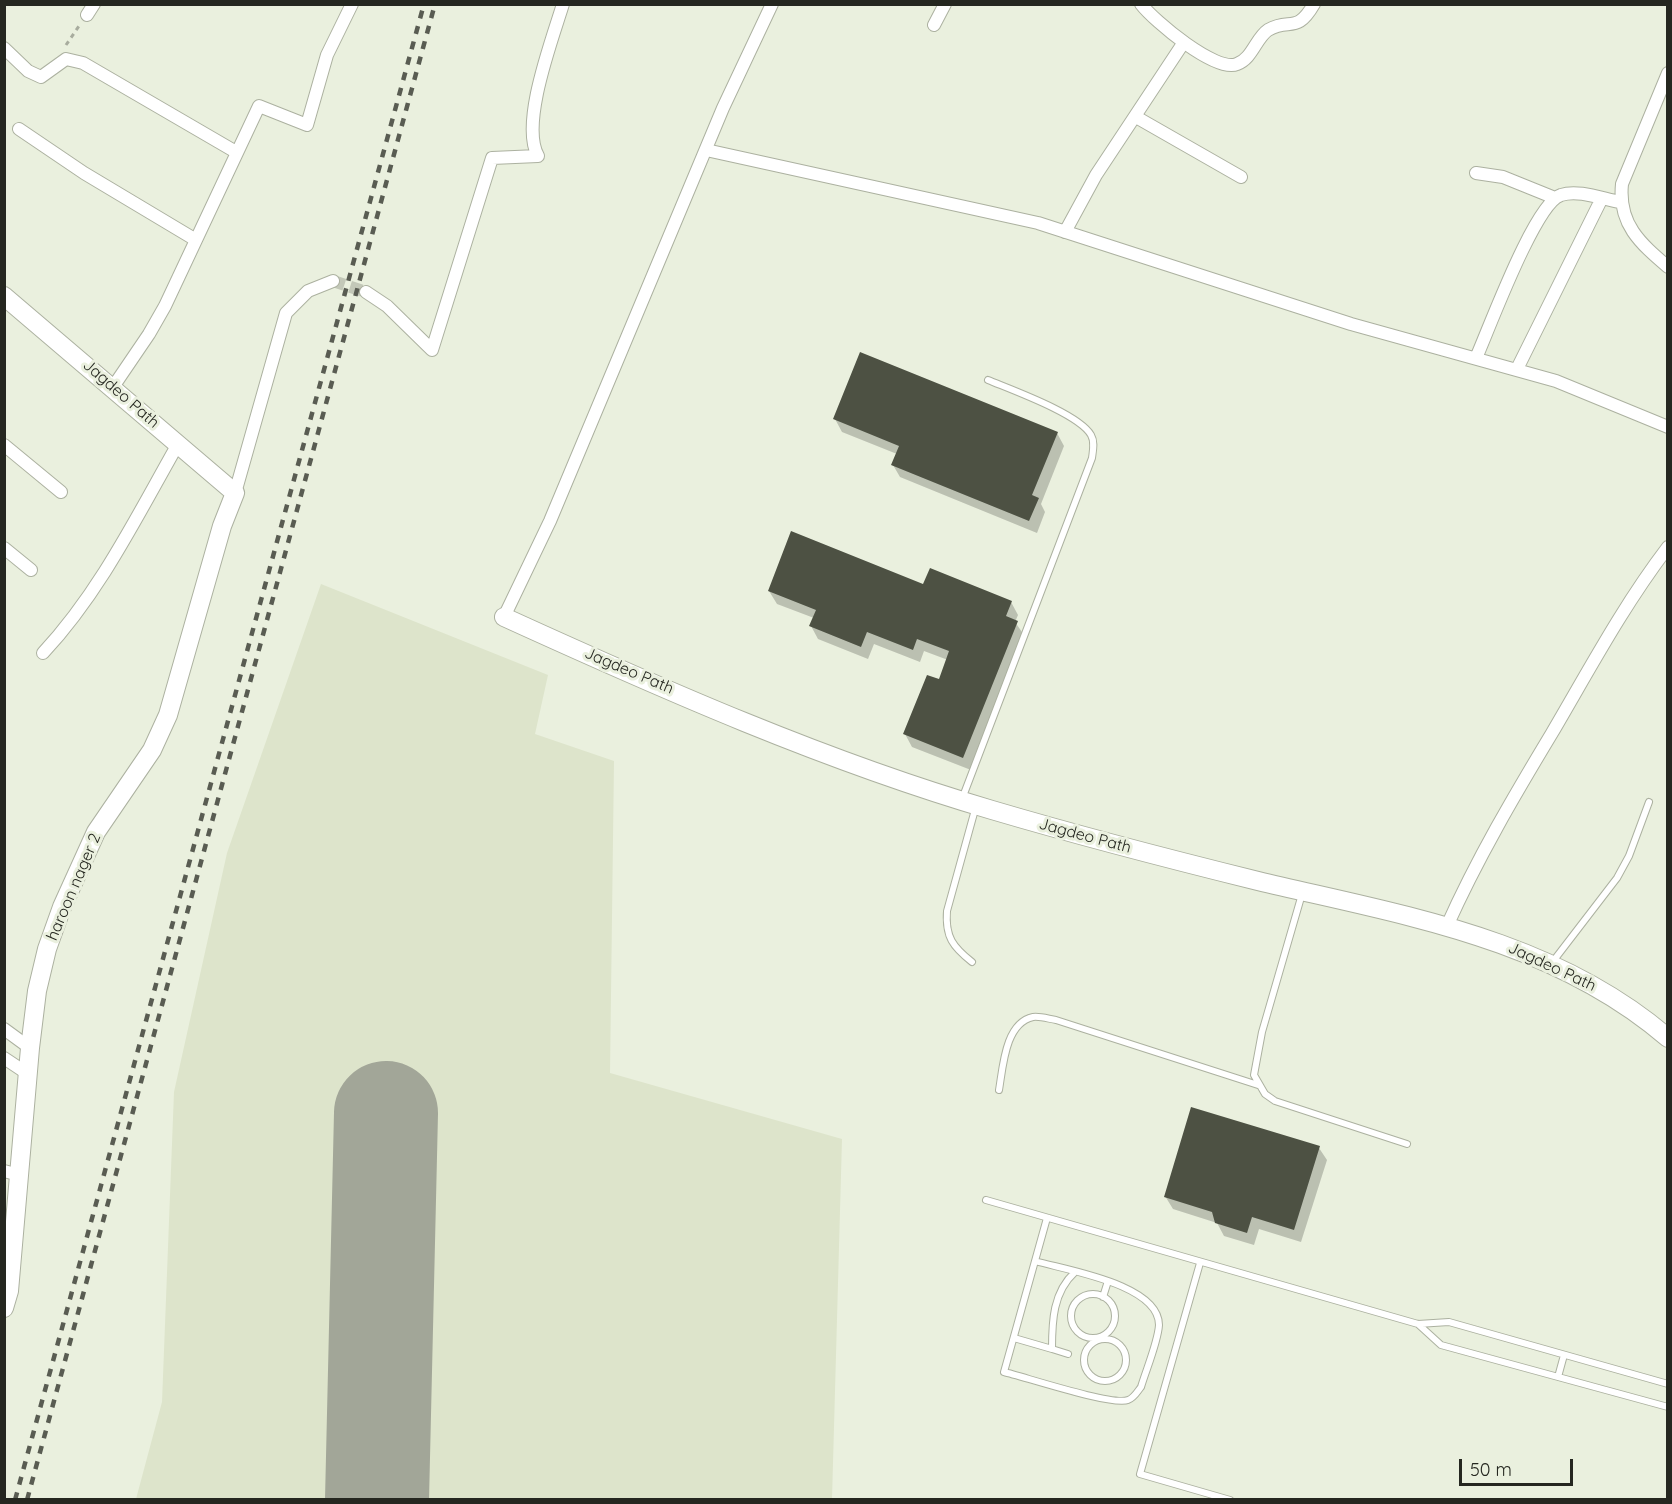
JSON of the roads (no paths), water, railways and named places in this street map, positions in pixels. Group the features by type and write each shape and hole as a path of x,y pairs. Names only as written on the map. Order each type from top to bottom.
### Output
{"main road":[{"name":"Jagdeo Path","path":"4,296 235,493"},
{"name":"haroon nager 2","path":"4,1308 9,1292 12,1173 42,969 62,907 96,832 152,750 168,715 222,526 235,493"},
{"name":"Jagdeo Path","path":"504,616 780,735 969,803 1094,839 1447,926 1551,964 1617,1000 1668,1038"}],"street":[{"path":"113,387 149,334 259,106 307,124 327,55 352,4"},
{"path":"366,292 387,306 432,350 492,158 538,156 532,146 534,114 563,4"},
{"path":"504,616 550,521 706,150 772,4"},
{"path":"934,25 945,4"},
{"path":"1141,4 1167,30 1184,42 1219,62 1236,65 1267,31 1277,26 1298,24 1314,4"},
{"path":"1065,232 1096,175 1184,42"},
{"path":"4,48 28,71 41,77 66,58 83,63 236,152"},
{"path":"1668,73 1622,184 1620,202 1633,233 1668,267"},
{"path":"1136,117 1240,177"},
{"path":"19,129 84,173 196,240"},
{"path":"706,150 858,185 998,212 1341,321 1517,369 1591,394 1668,427"},
{"path":"1476,173 1503,177 1555,198"},
{"path":"1476,358 1522,252 1548,203 1571,193 1620,202"},
{"path":"1517,369 1602,198"},
{"path":"235,493 286,314 308,291 333,281"},
{"path":"43,653 68,627 92,593 178,444"},
{"path":"4,445 61,492"},
{"path":"1447,926 1467,881 1523,780 1627,604 1668,547"},
{"path":"4,548 31,570"},
{"path":"4,1029 30,1048"},
{"path":"4,1058 28,1074"}],"lane":[{"path":"972,962 955,948 946,927 947,911 969,803 1092,458 1094,443 1091,435 1073,419 988,380"},
{"path":"1551,964 1617,878 1636,840 1649,802"},
{"path":"1303,891 1262,1032 1254,1075 1258,1085 1265,1094 1291,1107 1407,1144"},
{"path":"999,1090 1013,1032 1021,1021 1035,1016 1056,1020 1258,1085"},
{"path":"987,1200 1418,1324 1449,1322 1668,1384"},
{"path":"1035,1261 1108,1281 1142,1296 1151,1306 1159,1324 1141,1387 1128,1400 1109,1400 1004,1372 1047,1218"},
{"path":"1200,1263 1140,1474 1230,1500"},
{"path":"1052,1349 1058,1298 1067,1280 1075,1272"},
{"path":"1103,1297 1108,1281"},
{"path":"1103,1297 1096,1294 1082,1297 1072,1308 1071,1316 1072,1323 1080,1335 1100,1339 1116,1342 1125,1353 1125,1367 1117,1378 1110,1381 1096,1380 1087,1371 1085,1364 1087,1351 1100,1339 1108,1333 1115,1321 1113,1306 1103,1297"},
{"path":"1418,1324 1441,1345 1668,1407"},
{"path":"1014,1338 1068,1353"},
{"path":"1558,1377 1564,1355"}],"tunnel":[{"path":"333,281 366,292"}],"railway":[{"path":"15,1500 424,4"},
{"path":"27,1500 435,4"}]}
